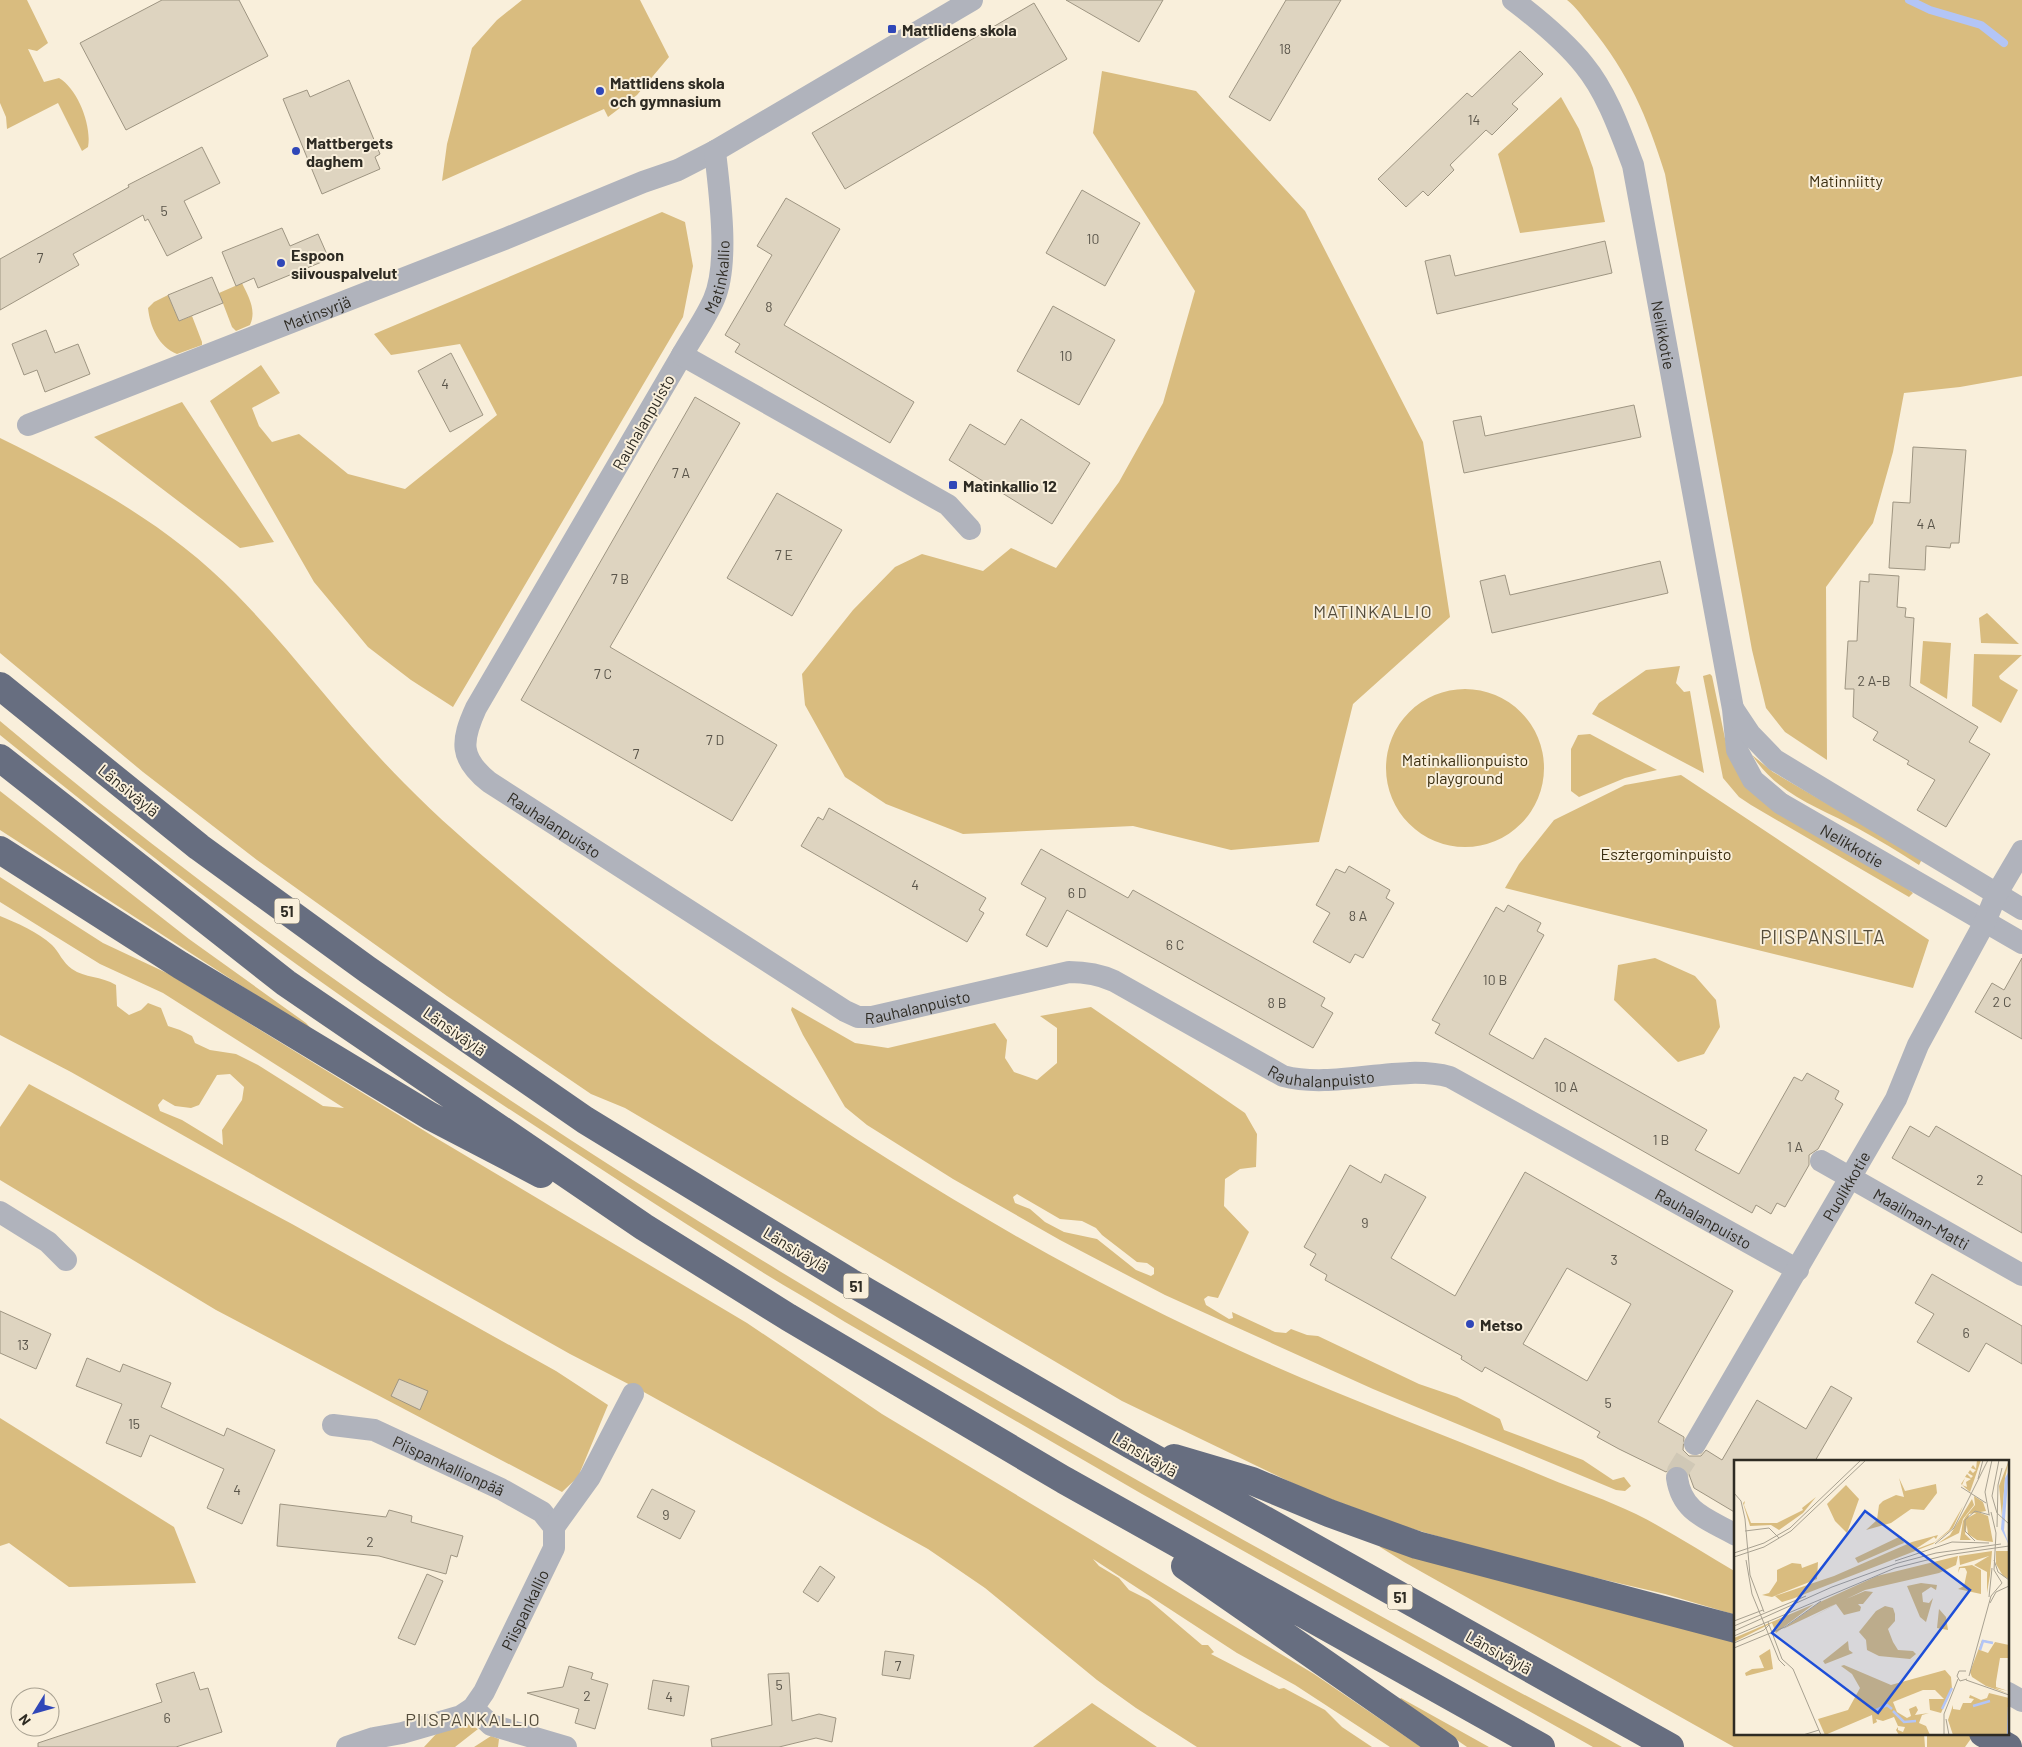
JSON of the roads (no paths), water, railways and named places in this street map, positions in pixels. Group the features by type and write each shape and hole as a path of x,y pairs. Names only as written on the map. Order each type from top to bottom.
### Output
{"highway":[{"name":"Länsiväylä","path":"0,686 199,847 368,970 585,1120 850,1282 1131,1446 1670,1747"},
{"path":"0,758 286,983 644,1228 788,1317 1064,1480 1541,1747"},
{"path":"0,850 188,970 430,1116 644,1228"},
{"name":"51","path":"1131,1446 1252,1481 1328,1513 1417,1545 1734,1628"},
{"path":"1064,1480 1445,1747"},
{"path":"1985,1734 2008,1747"}],"street":[{"path":"716,151 972,0"},
{"name":"Nelikkotie","path":"1513,0 1538,19 1584,65 1601,92 1620,130 1633,165 1733,709 1737,750 1753,780 1780,803 2022,943"},
{"name":"Matinkallio","path":"682,355 715,298 722,265 716,151"},
{"name":"Matinsyrjä","path":"28,425 507,238 643,182 678,170 716,151"},
{"path":"682,355 948,505 970,529"},
{"name":"Rauhalanpuisto","path":"682,355 476,708 467,728 464,746 469,761 489,782 845,1011 858,1016 872,1018 1069,972 1088,972 1100,975 1114,981 1283,1076 1310,1081 1410,1074 1439,1074 1450,1077 1798,1270"},
{"name":"Nelikkotie","path":"1733,709 1750,734 1775,760 2022,909"},
{"name":"Puolikkotie","path":"1695,1444 1896,1099 1918,1045 1985,922 1996,894 2022,851"},
{"name":"Maailman-Matti","path":"1822,1161 2022,1274"},
{"path":"0,1212 48,1242 66,1260"},
{"path":"554,1527 590,1477 633,1394"},
{"name":"Piispankallionpää","path":"333,1425 374,1430 515,1495 542,1512 554,1527"},
{"path":"1676,1478 1679,1493 1690,1508 1734,1534"},
{"name":"Piispankallio","path":"473,1708 484,1692 554,1548 554,1527"},
{"path":"2010,1694 2022,1701"},
{"path":"347,1747 374,1738 404,1740 461,1716 473,1708 491,1725 566,1747"}],"waterway":[{"path":"1909,0 1930,10 1981,25 2004,43"}],"tunnel":[{"path":"1677,1478 1678,1471 1695,1444"}],"place":[{"name":"Mattlidens skola","path":"892,29"},
{"name":"Mattlidens skola och gymnasium","path":"600,91"},
{"name":"Mattbergets daghem","path":"296,151"},
{"name":"Espoon siivouspalvelut","path":"281,263"},
{"name":"Matinkallio 12","path":"953,485"},
{"name":"Metso","path":"1470,1324"}],"district":[{"name":"MATINKALLIO","path":"1373,611"},
{"name":"PIISPANSILTA","path":"1823,936"},
{"name":"PIISPANKALLIO","path":"473,1719"}],"park label":[{"name":"Matinniitty","path":"1846,180"},
{"name":"Matinkallionpuisto playground","path":"1465,768"},
{"name":"Esztergominpuisto","path":"1666,853"}]}
